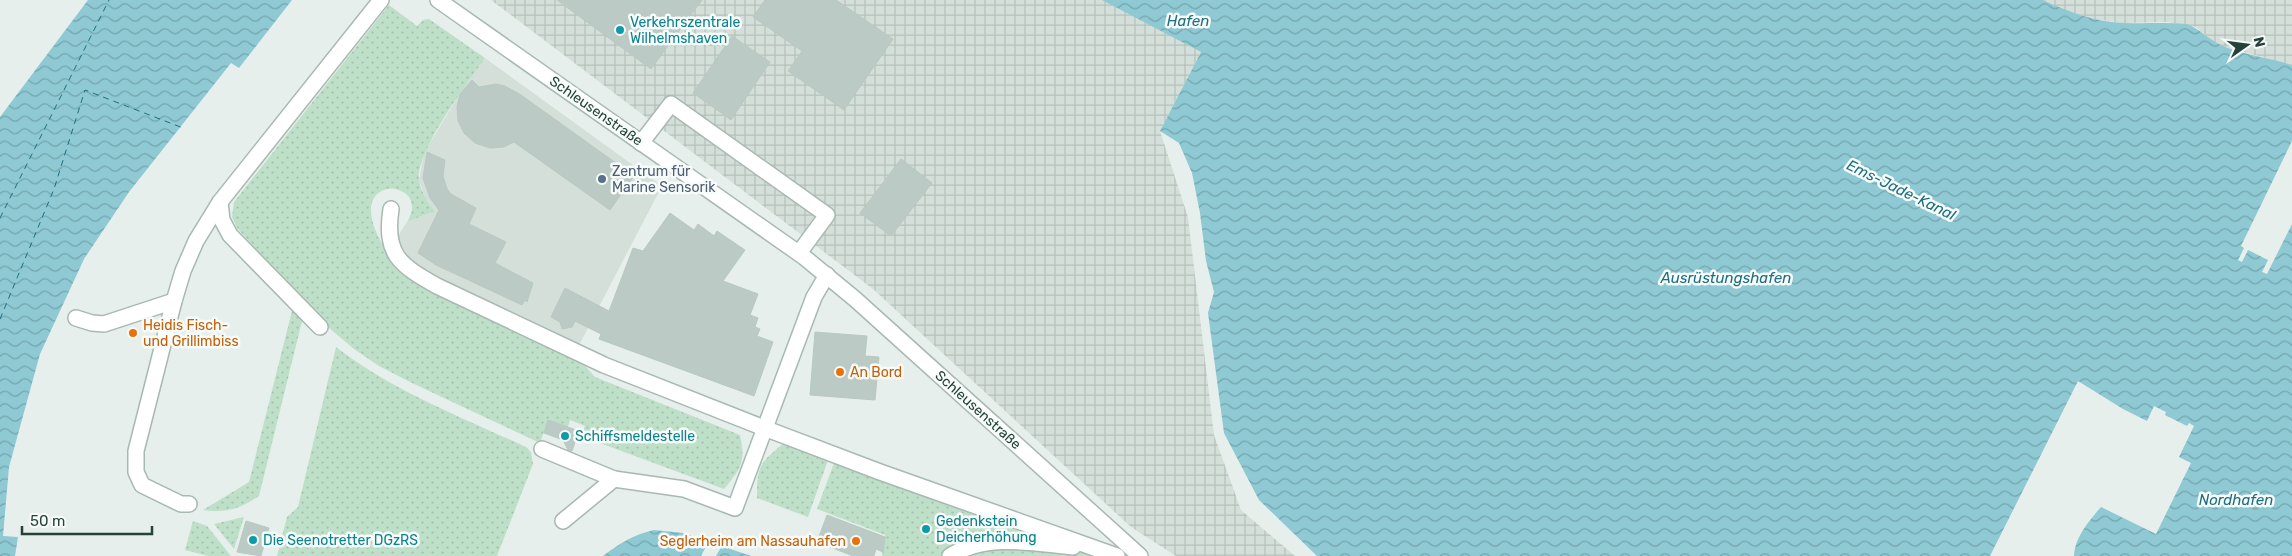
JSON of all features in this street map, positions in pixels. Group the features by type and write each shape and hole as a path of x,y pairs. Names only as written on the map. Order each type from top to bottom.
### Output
{"street":[{"path":"189,504 181,504 142,485 136,472 135,458 174,301 189,255 220,202 381,0"},
{"name":"Schleusenstraße","path":"438,0 799,253 827,275 1127,554"},
{"path":"641,143 671,104 827,215 799,253"},
{"path":"220,202 222,220 230,235 320,327"},
{"path":"391,209 388,233 391,246 403,263 422,277 604,364 764,428 1097,550"},
{"path":"542,449 614,479 684,489 735,508 814,297 827,275"},
{"path":"76,318 92,323 104,324 174,301"},
{"path":"563,521 614,479"},
{"path":"950,556 976,544 995,541 1016,541 1127,554"}],"shaded area":[{"path":"491,0 1106,0 1201,52 1160,131 1188,217 1214,435 1241,510 1295,556 1176,556 1131,527 873,289"},
{"path":"2043,0 2292,0 2292,65 2225,47 2212,41 2196,27 2167,22 2123,23 2094,19 2069,12"},
{"path":"485,58 662,186 579,345 419,268 407,260 396,239 407,222 435,211 425,197 419,180 424,153 462,90"}],"green space":[{"path":"389,5 417,26 423,20 429,19 485,58 444,118 420,167 419,180 421,189 435,211 407,222 412,207 408,196 398,190 386,190 376,196 371,209 375,230 392,259 576,356 595,377 740,435 742,444 741,465 724,489 581,436 585,426 570,420 568,427 548,420 540,443 379,366 354,349 322,322 237,228 232,217 234,202"},
{"path":"293,307 303,317 259,496 232,509 219,511 203,510 249,482"},
{"path":"336,347 358,363 404,390 526,447 531,452 533,464 497,556 277,556 287,517 298,507"},
{"path":"783,444 828,460 808,517 757,498 761,466"},
{"path":"834,463 1104,556 882,556 885,535 817,509"},
{"path":"244,517 234,549 214,524"},
{"path":"193,521 207,526 231,556 208,556 185,550"}],"water":[{"path":"88,0 292,0 239,68 231,63 129,192 84,259 40,354 9,467 3,536 18,537 15,556 0,556 0,117"},
{"name":"Ausrüstungshafen","path":"1102,0 2043,0 2072,12 2103,21 2187,24 2223,46 2292,65 2292,141 2241,246 2244,248 2238,260 2242,262 2248,250 2268,260 2262,272 2267,274 2292,224 2292,556 2074,556 2080,536 2101,507 2156,534 2191,463 2179,457 2194,426 2189,423 2187,426 2165,415 2166,412 2154,406 2147,421 2123,409 2078,381 1990,556 1317,556 1259,500 1224,433 1208,313 1214,292 1206,261 1200,213 1192,173 1179,143 1160,131 1201,52"},
{"path":"654,530 683,533 751,556 603,556 627,540"}],"pier":[{"path":"710,539 723,544 716,556 701,556"}],"building":[{"path":"557,0 702,0 651,69"},
{"path":"765,0 836,0 893,39 844,110 788,71 802,51 753,17"},
{"path":"732,36 770,62 731,120 693,93"},
{"path":"472,80 479,87 496,84 505,86 521,95 634,176 610,210 514,142 504,147 490,148 475,143 464,133 458,121 457,107 460,94"},
{"path":"427,152 445,160 443,176 447,189 451,194 476,208 469,224 506,242 495,263 533,283 527,302 525,300 522,305 436,265 418,253 439,210 430,198 423,178"},
{"path":"901,159 932,183 891,236 860,213"},
{"path":"670,213 694,230 698,224 714,236 717,231 745,250 723,281 758,294 750,315 758,318 755,327 760,329 757,336 773,342 754,396 599,339 601,334 575,321 572,327 562,329 560,322 551,317 565,288 609,311 633,248 643,251"},
{"path":"815,332 867,336 865,356 879,357 875,400 810,395"},
{"name":"Schiffsmeldestelle","path":"548,420 579,431 572,451 568,450 563,440 544,433"},
{"path":"827,515 885,537 883,552 876,549 874,556 853,556 817,542"},
{"name":"Die Seenotretter DGzRS","path":"246,521 269,528 261,556 237,552"}],"ferry route":[{"path":"0,218 109,0"},
{"path":"0,319 54,189 85,90 183,128"}],"place":[{"name":"Verkehrszentrale Wilhelmshaven","path":"620,30"},
{"name":"Zentrum für Marine Sensorik","path":"602,179"},
{"name":"Heidis Fisch- und Grillimbiss","path":"133,333"},
{"name":"An Bord","path":"840,372"},
{"name":"Schiffsmeldestelle","path":"565,436"},
{"name":"Gedenkstein Deicherhöhung","path":"926,529"},
{"name":"Die Seenotretter DGzRS","path":"253,540"},
{"name":"Seglerheim am Nassauhafen","path":"856,541"}],"water label":[{"name":"Hafen","path":"1188,21"},
{"name":"Ems-Jade-Kanal","path":"1901,190"},
{"name":"Nordhafen","path":"2236,500"}]}
